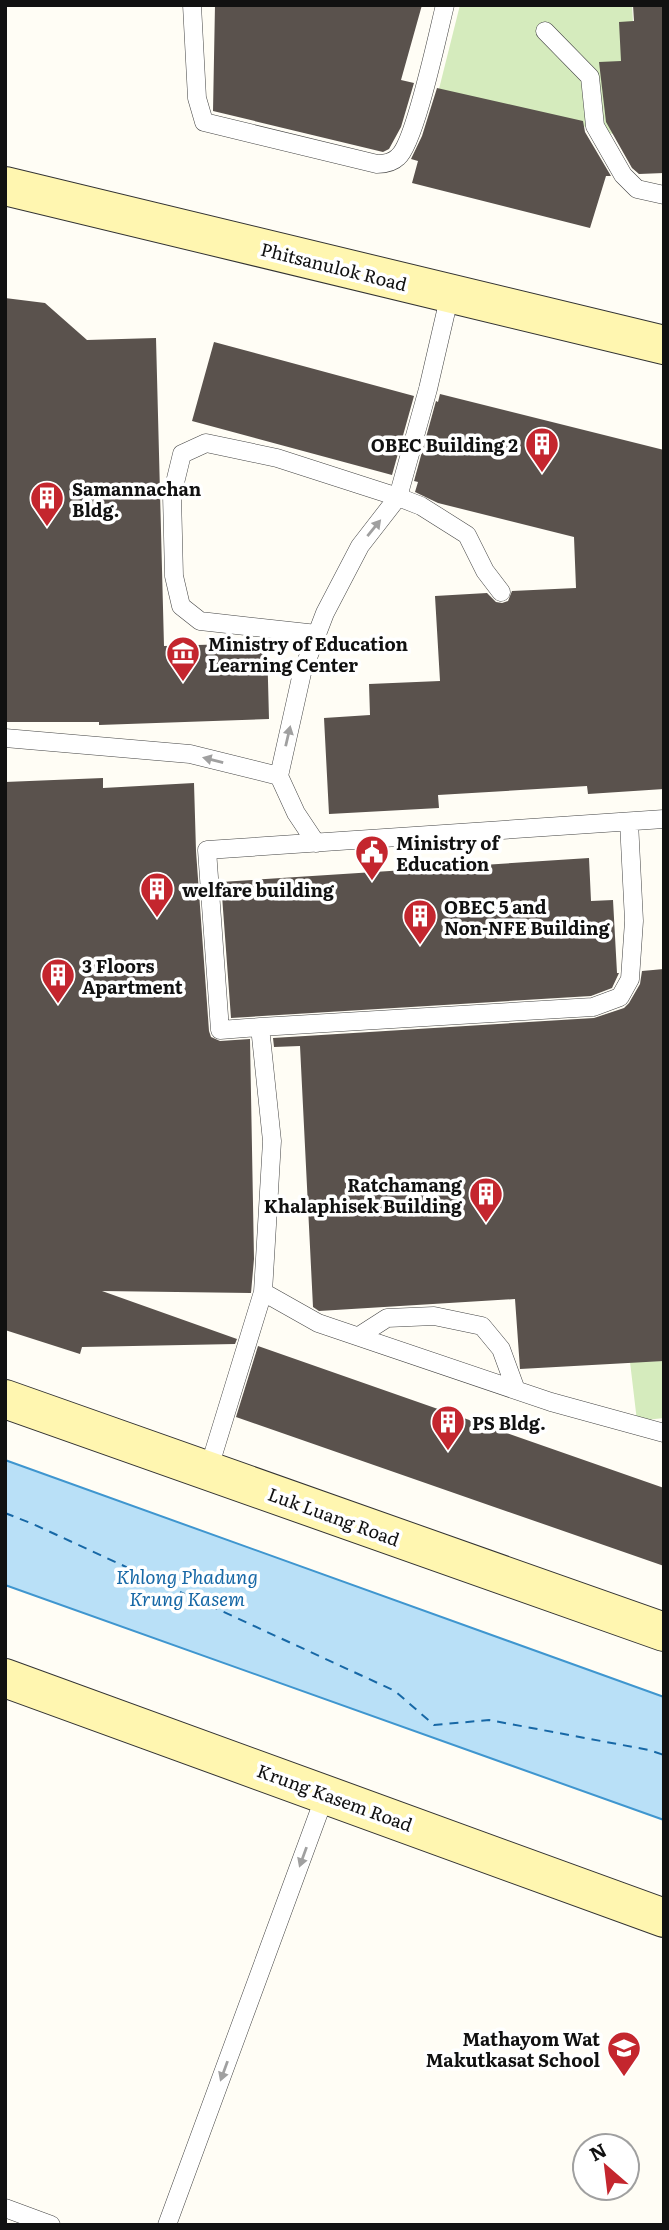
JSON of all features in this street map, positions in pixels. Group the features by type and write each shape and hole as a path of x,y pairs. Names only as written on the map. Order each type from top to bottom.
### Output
{"main road":[{"name":"Phitsanulok Road","path":"5,187 664,345"},
{"name":"Luk Luang Road","path":"5,1399 664,1632"},
{"name":"Krung Kasem Road","path":"5,1678 664,1918"}],"lane":[{"path":"192,5 197,98 204,122 377,164 387,164 400,156 413,129 445,5"},
{"path":"545,31 590,77 595,126 623,175 637,189 664,195"},
{"path":"316,843 296,813 279,776 302,673 325,613 360,546 398,497 428,389 450,294"},
{"path":"317,634 201,621 181,606 174,576 172,495 182,454 206,443 277,458 421,506 467,535 485,571 501,592"},
{"path":"5,738 190,754 279,776"},
{"path":"629,822 634,921 630,979 621,996 593,1007 220,1030 207,850 664,819"},
{"path":"208,1471 263,1292 272,1141 260,1027"},
{"path":"263,1292 318,1322 551,1402 664,1433"},
{"path":"359,1336 387,1318 434,1317 481,1326 501,1349 516,1390"},
{"path":"167,2225 326,1793"},
{"path":"5,2208 51,2225"}],"green space":[{"path":"460,5 632,5 640,141 439,89"},
{"path":"664,1361 664,1418 637,1421 630,1362"}],"water":[{"name":"Khlong Phadung Krung Kasem","path":"5,1460 664,1697 664,1820 5,1585"}],"building":[{"path":"215,5 422,5 401,80 414,83 401,127 389,149 383,152 213,111"},
{"path":"633,5 664,5 664,173 639,174 632,168 606,122 599,62 621,61 619,22 634,21"},
{"path":"437,88 583,121 585,132 611,176 606,176 590,228 412,183 418,161 411,159 422,136"},
{"path":"5,298 45,303 87,340 156,338 164,646 267,643 269,719 99,725 99,722 5,722"},
{"path":"214,342 414,396 392,475 192,421"},
{"path":"440,394 664,450 664,789 588,794 587,786 438,795 439,808 329,814 324,718 370,715 369,684 440,681 435,596 487,593 496,602 502,603 508,601 512,591 576,588 574,537 438,503 415,492 418,482 414,481"},
{"path":"103,778 103,788 194,783 196,851 209,1031 211,1037 220,1041 250,1039 254,1259 251,1293 102,1291 237,1339 235,1344 82,1347 80,1354 5,1330 5,782"},
{"name":"OBEC 5 and Non-NFE Building","path":"589,858 591,901 613,900 619,973 612,988 591,996 231,1018 221,882"},
{"name":"Ratchamang Khalaphisek Building","path":"664,969 664,1361 520,1369 515,1299 319,1311 313,1307 300,1046 274,1047 273,1038 594,1018 624,1008 640,984 642,971"},
{"name":"PS Bldg.","path":"258,1346 664,1488 664,1566 236,1417"}],"ferry route":[{"path":"5,1513 395,1691 434,1725 489,1720 664,1755"}],"place":[{"name":"OBEC Building 2","path":"542,474"},
{"name":"Samannachan Bldg.","path":"47,528"},
{"name":"Ministry of Education Learning Center","path":"183,683"},
{"name":"Ministry of Education","path":"372,882"},
{"name":"welfare building","path":"157,919"},
{"name":"OBEC 5 and Non-NFE Building","path":"420,946"},
{"name":"3 Floors Apartment","path":"58,1005"},
{"name":"Ratchamang Khalaphisek Building","path":"486,1224"},
{"name":"PS Bldg.","path":"448,1452"},
{"name":"Mathayom Wat Makutkasat School","path":"624,2078"}]}
